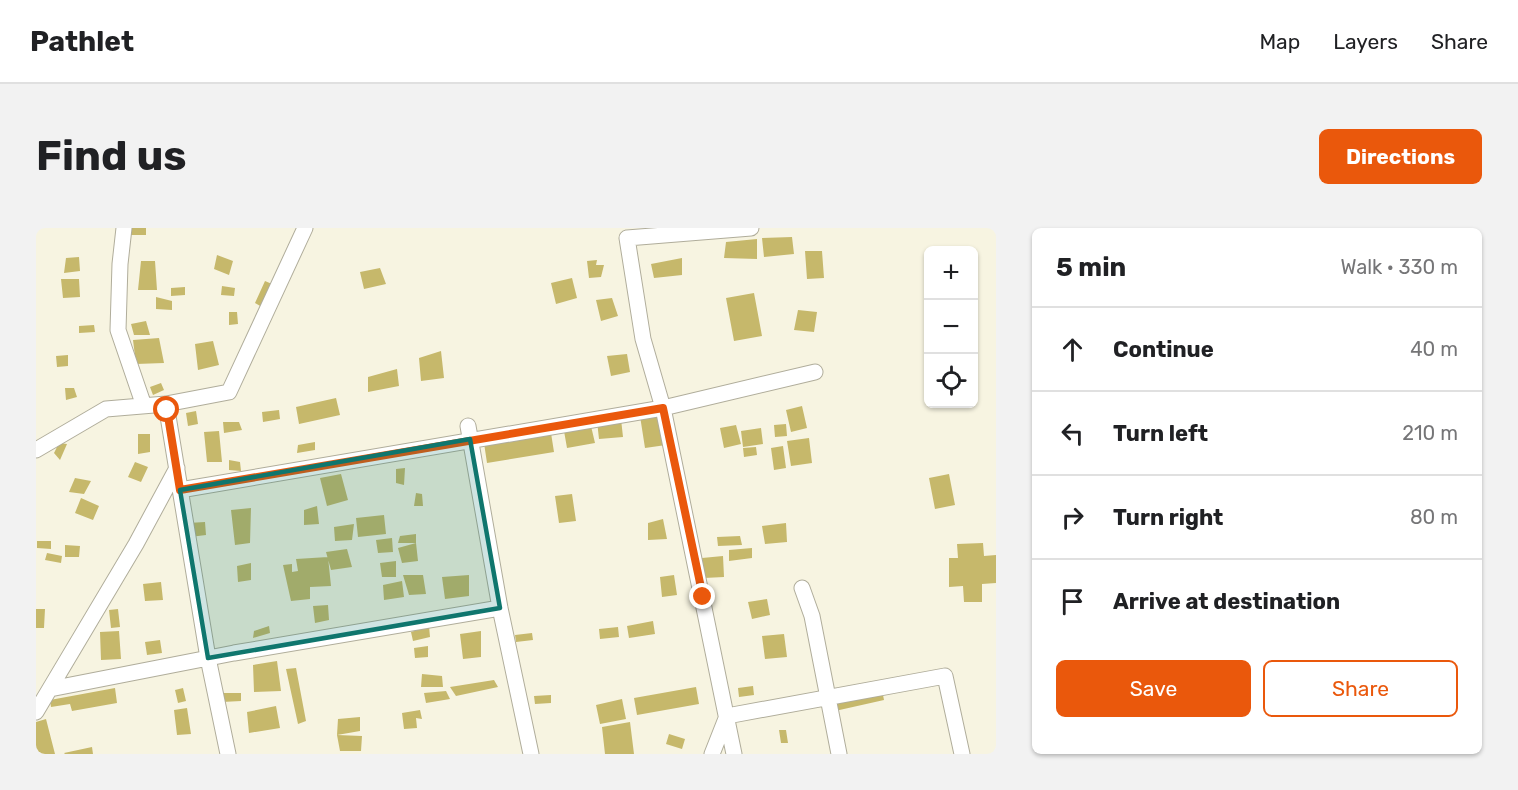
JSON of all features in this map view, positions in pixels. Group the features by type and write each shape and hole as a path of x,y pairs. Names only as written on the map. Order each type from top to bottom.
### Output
{"street":[{"path":"124,228 120,264 118,330 144,406"},
{"path":"36,450 106,409 166,404 229,392 305,228"},
{"path":"734,754 663,408 643,339 627,238 751,228"},
{"path":"180,490 469,433 663,408 816,372"},
{"path":"166,404 208,658 228,754"},
{"path":"469,433 500,608 531,754"},
{"path":"36,712 177,468"},
{"path":"802,588 812,616 839,754"},
{"path":"50,689 208,658 500,608"},
{"path":"727,716 945,676 962,754"},
{"path":"712,754 727,716"}],"highlighted area":[{"path":"470,439 500,608 208,658 180,490"}],"building":[{"path":"129,228 146,228 146,235 129,235"},
{"path":"792,237 794,254 764,257 762,238"},
{"path":"757,239 757,259 724,258 726,242"},
{"path":"805,251 822,251 824,278 807,279"},
{"path":"217,255 233,261 229,275 214,269"},
{"path":"79,257 80,271 64,273 66,258"},
{"path":"682,258 682,275 654,278 651,264"},
{"path":"597,260 596,265 604,265 601,277 589,278 587,261"},
{"path":"141,261 155,261 157,290 138,290"},
{"path":"380,268 386,284 364,289 360,272"},
{"path":"572,278 577,298 556,304 551,283"},
{"path":"61,279 79,279 80,297 63,298"},
{"path":"265,281 272,284 262,307 255,303"},
{"path":"222,286 235,288 234,296 221,295"},
{"path":"185,287 185,295 171,296 171,288"},
{"path":"754,293 762,336 734,341 726,298"},
{"path":"156,297 172,301 172,310 156,309"},
{"path":"612,298 618,316 601,321 596,300"},
{"path":"798,310 817,312 814,332 794,330"},
{"path":"229,312 237,312 238,324 229,325"},
{"path":"146,321 150,335 134,335 131,324"},
{"path":"94,325 95,332 79,333 79,326"},
{"path":"159,338 164,363 136,364 133,340"},
{"path":"213,341 219,365 198,370 195,344"},
{"path":"441,351 444,378 421,381 419,358"},
{"path":"627,354 630,372 611,376 607,356"},
{"path":"68,355 68,366 57,367 56,356"},
{"path":"397,369 399,386 368,392 368,377"},
{"path":"161,383 164,390 153,395 150,387"},
{"path":"65,388 74,388 77,397 66,400"},
{"path":"336,398 340,415 299,424 296,407"},
{"path":"802,406 807,428 791,432 786,410"},
{"path":"279,410 280,419 263,422 262,412"},
{"path":"196,411 198,424 188,426 186,413"},
{"path":"661,413 666,445 645,448 640,416"},
{"path":"621,419 623,437 599,439 597,421"},
{"path":"223,422 239,422 242,430 224,433"},
{"path":"786,424 787,436 775,437 774,425"},
{"path":"736,425 741,444 724,448 720,428"},
{"path":"591,426 595,443 567,448 564,431"},
{"path":"761,428 763,444 743,447 741,431"},
{"path":"219,431 222,462 207,462 204,432"},
{"path":"551,433 554,452 487,463 484,443"},
{"path":"138,434 150,434 150,452 138,454"},
{"path":"809,438 812,463 791,466 787,441"},
{"path":"315,442 315,450 297,453 298,445"},
{"path":"59,443 67,444 60,460 54,453"},
{"path":"783,446 786,468 774,470 771,448"},
{"path":"756,447 757,455 744,457 743,448"},
{"path":"229,460 240,462 241,471 229,470"},
{"path":"135,462 148,467 141,482 128,477"},
{"path":"405,468 404,485 396,483 396,469"},
{"path":"341,474 348,500 327,506 320,478"},
{"path":"949,474 955,505 935,509 929,478"},
{"path":"75,478 91,481 84,494 69,492"},
{"path":"416,493 422,494 423,506 414,506"},
{"path":"572,494 576,521 559,523 555,496"},
{"path":"81,498 99,506 93,520 75,513"},
{"path":"317,506 319,524 304,525 304,510"},
{"path":"251,508 250,543 235,545 231,510"},
{"path":"384,515 386,534 358,537 356,518"},
{"path":"663,519 667,539 648,540 648,523"},
{"path":"205,522 206,535 190,537 188,523"},
{"path":"786,523 787,542 765,544 762,526"},
{"path":"354,524 352,540 335,541 334,527"},
{"path":"416,534 416,543 398,543 400,536"},
{"path":"740,536 742,545 718,546 717,537"},
{"path":"392,538 393,552 378,553 376,540"},
{"path":"37,541 51,541 51,549 37,548"},
{"path":"416,543 418,561 402,563 398,548"},
{"path":"983,543 984,556 996,555 996,583 982,584 982,602 964,602 963,586 949,587 949,558 958,558 957,544"},
{"path":"65,545 80,546 79,557 65,557"},
{"path":"752,548 752,558 729,561 729,550"},
{"path":"347,549 352,567 331,570 326,552"},
{"path":"47,553 62,556 61,563 45,560"},
{"path":"723,556 724,577 704,578 702,558"},
{"path":"328,557 331,586 310,587 310,599 291,601 283,565 292,564 292,572 298,571 296,559"},
{"path":"396,561 396,577 382,577 380,563"},
{"path":"251,563 251,580 238,582 237,566"},
{"path":"403,575 423,575 426,594 409,595"},
{"path":"469,575 469,596 445,599 442,577"},
{"path":"674,575 677,595 662,597 660,577"},
{"path":"402,581 404,597 384,600 383,585"},
{"path":"161,582 163,600 145,601 143,584"},
{"path":"767,599 770,615 752,619 748,602"},
{"path":"328,605 329,620 315,623 313,606"},
{"path":"36,609 45,609 44,628 36,628"},
{"path":"118,609 120,627 111,628 109,610"},
{"path":"653,621 655,634 629,638 627,626"},
{"path":"269,626 270,633 253,638 254,631"},
{"path":"429,626 430,637 413,641 411,632"},
{"path":"618,627 619,637 600,639 599,629"},
{"path":"119,631 121,659 101,660 100,632"},
{"path":"481,631 481,657 463,659 460,634"},
{"path":"532,633 533,640 516,642 515,635"},
{"path":"784,634 787,657 765,659 762,636"},
{"path":"160,640 162,653 147,655 145,642"},
{"path":"428,646 428,657 415,658 414,648"},
{"path":"277,661 281,691 254,692 253,665"},
{"path":"296,668 306,721 298,724 286,669"},
{"path":"422,674 442,676 443,687 421,687"},
{"path":"494,680 498,687 456,696 450,687"},
{"path":"753,686 754,695 739,697 738,688"},
{"path":"696,687 699,704 637,715 634,698"},
{"path":"115,688 117,703 72,711 70,704 51,707 50,700"},
{"path":"183,688 186,701 178,703 175,690"},
{"path":"882,690 884,700 835,711 833,701"},
{"path":"446,691 450,699 426,703 424,693"},
{"path":"223,693 241,693 241,701 222,702"},
{"path":"551,695 551,703 535,704 534,696"},
{"path":"622,699 626,719 600,724 596,705"},
{"path":"276,706 280,728 249,733 247,712"},
{"path":"187,708 191,734 177,735 174,710"},
{"path":"420,710 422,719 416,718 417,728 404,729 402,713"},
{"path":"360,717 360,731 337,735 338,719"},
{"path":"46,719 55,754 36,754 36,722"},
{"path":"630,722 634,754 605,754 602,727"},
{"path":"779,730 786,730 788,743 781,743"},
{"path":"669,734 685,739 682,749 666,744"},
{"path":"337,735 362,736 361,751 340,751"},
{"path":"92,747 93,754 64,753"}],"route":[{"path":"167,410 180,490 663,408 703,597"}]}
